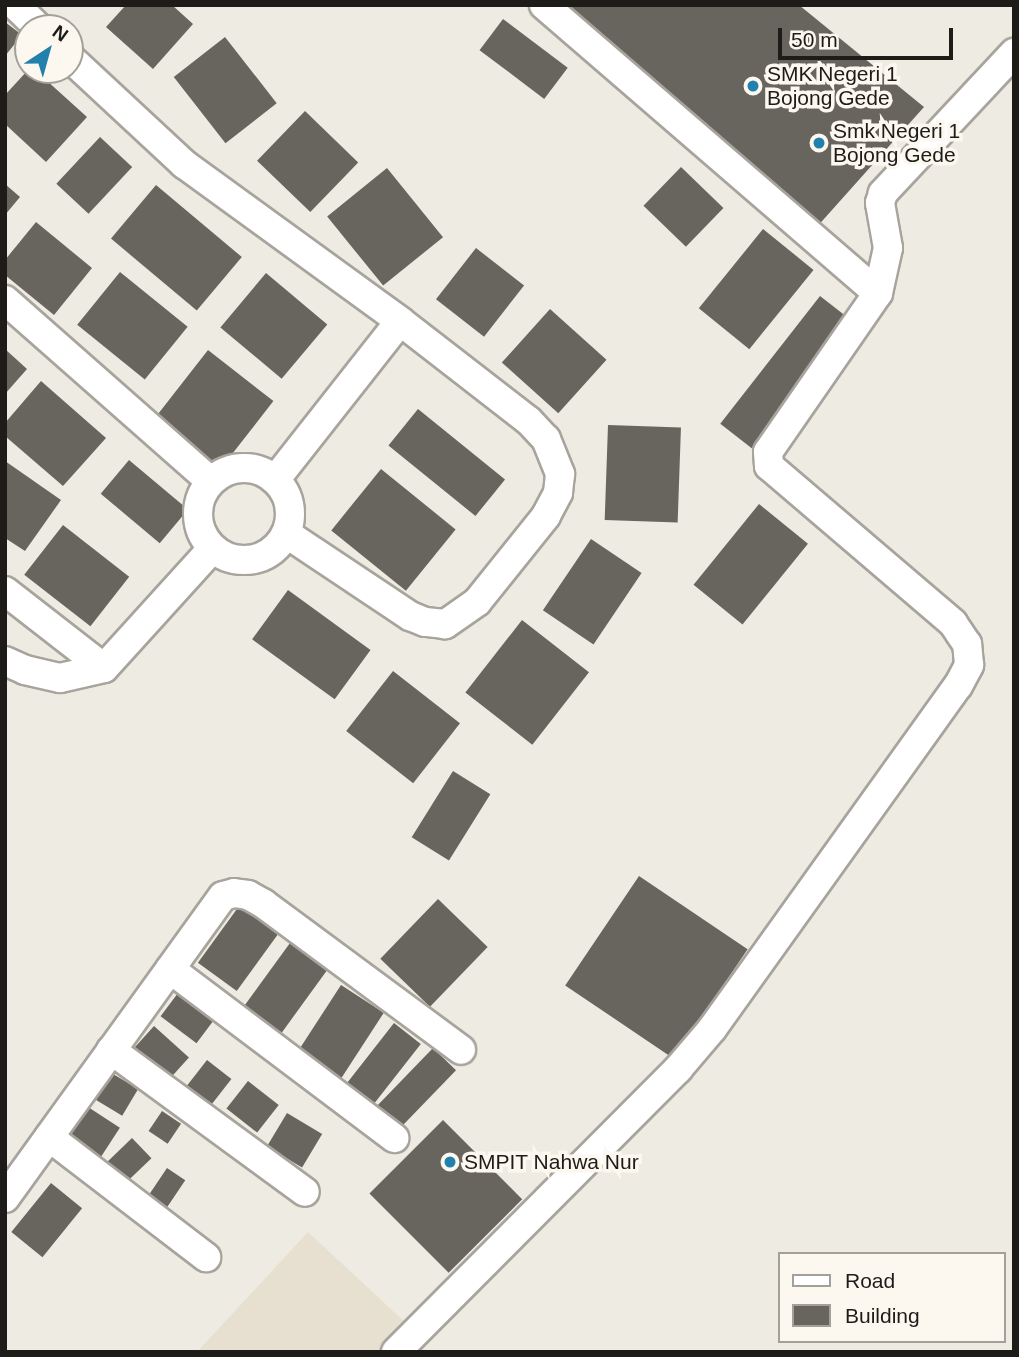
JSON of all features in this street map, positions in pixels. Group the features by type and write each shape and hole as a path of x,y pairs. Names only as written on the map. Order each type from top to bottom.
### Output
{"street":[{"path":"544,5 878,293"},
{"path":"396,1352 678,1069 712,1029 958,686 969,664 967,644 953,623 769,466 768,452 878,293 888,248 880,203 883,192 1014,52"},
{"path":"84,71 184,164 400,321 529,421 545,439 560,474 558,493 546,516 477,602 445,624 425,622 410,616 287,534"},
{"path":"5,300 210,481"},
{"path":"275,480 400,321"},
{"path":"242,467 260,470 275,480 287,496 291,514 287,534 277,548 253,560 227,558 212,549 201,534 196,515 200,496 210,481 225,471 242,467"},
{"path":"5,661 24,670 60,678 104,668 212,549"},
{"path":"5,591 104,668"},
{"path":"5,1198 223,897 234,893 248,895 264,904 461,1050"},
{"path":"170,970 394,1138"},
{"path":"111,1051 305,1192"},
{"path":"49,1137 206,1257"}],"shaded area":[{"path":"308,1232 408,1325 384,1352 197,1352"}],"building":[{"path":"126,5 172,5 193,24 153,69 106,27"},
{"path":"567,5 799,5 924,107 815,229"},
{"path":"503,19 568,68 544,99 480,50"},
{"path":"5,22 14,29 14,45 5,56"},
{"path":"225,37 277,103 225,143 174,77"},
{"path":"15,84 50,84 87,117 46,162 5,124 5,95"},
{"path":"305,111 358,162 310,212 257,161"},
{"path":"100,137 132,167 89,214 56,184"},
{"path":"681,167 723,208 686,247 643,206"},
{"path":"387,168 443,237 383,286 327,216"},
{"path":"5,184 20,197 5,215"},
{"path":"156,185 242,257 197,311 111,239"},
{"path":"36,222 92,268 54,315 5,275 5,260"},
{"path":"763,229 814,270 749,349 699,308"},
{"path":"476,248 524,286 484,337 436,299"},
{"path":"120,272 188,327 145,380 77,325"},
{"path":"266,273 327,324 282,379 220,327"},
{"path":"820,296 853,322 753,450 720,424"},
{"path":"550,309 606,360 558,413 502,363"},
{"path":"5,349 27,369 5,394"},
{"path":"208,350 273,401 218,472 153,421"},
{"path":"41,381 106,438 63,486 5,436 5,423"},
{"path":"418,409 505,479 475,516 388,446"},
{"path":"608,425 681,428 678,522 605,520"},
{"path":"129,460 188,509 160,543 101,494"},
{"path":"5,461 61,500 25,551 5,538"},
{"path":"381,469 456,529 406,591 331,530"},
{"path":"759,504 808,544 743,624 694,585"},
{"path":"63,525 129,577 90,626 24,575"},
{"path":"591,539 642,573 593,644 543,610"},
{"path":"288,590 371,650 335,699 252,639"},
{"path":"522,620 589,672 532,745 465,692"},
{"path":"393,671 460,723 413,783 346,731"},
{"path":"453,771 490,794 449,860 412,837"},
{"path":"639,876 748,949 674,1059 565,985"},
{"path":"438,899 488,947 430,1007 380,959"},
{"path":"242,902 281,930 237,991 198,963"},
{"path":"290,943 327,970 279,1036 242,1009"},
{"path":"341,985 384,1013 336,1086 294,1058"},
{"path":"178,993 214,1020 196,1043 161,1016"},
{"path":"394,1023 421,1044 370,1109 344,1088"},
{"path":"154,1026 189,1057 168,1080 133,1049"},
{"path":"433,1048 456,1070 400,1128 377,1106"},
{"path":"207,1060 231,1079 208,1109 184,1090"},
{"path":"103,1068 138,1089 122,1116 87,1095"},
{"path":"248,1081 279,1105 257,1133 226,1109"},
{"path":"88,1107 120,1128 97,1163 65,1142"},
{"path":"162,1111 181,1124 168,1144 149,1131"},
{"path":"287,1113 322,1134 302,1168 267,1146"},
{"path":"443,1120 522,1199 449,1273 369,1194"},
{"path":"132,1138 151,1158 122,1187 103,1166"},
{"path":"167,1168 185,1180 161,1216 143,1204"},
{"path":"51,1183 82,1208 42,1257 11,1232"}],"place":[{"name":"SMK Negeri 1 Bojong Gede","path":"753,86"},
{"name":"Smk Negeri 1 Bojong Gede","path":"819,143"},
{"name":"SMPIT Nahwa Nur","path":"450,1162"}]}
